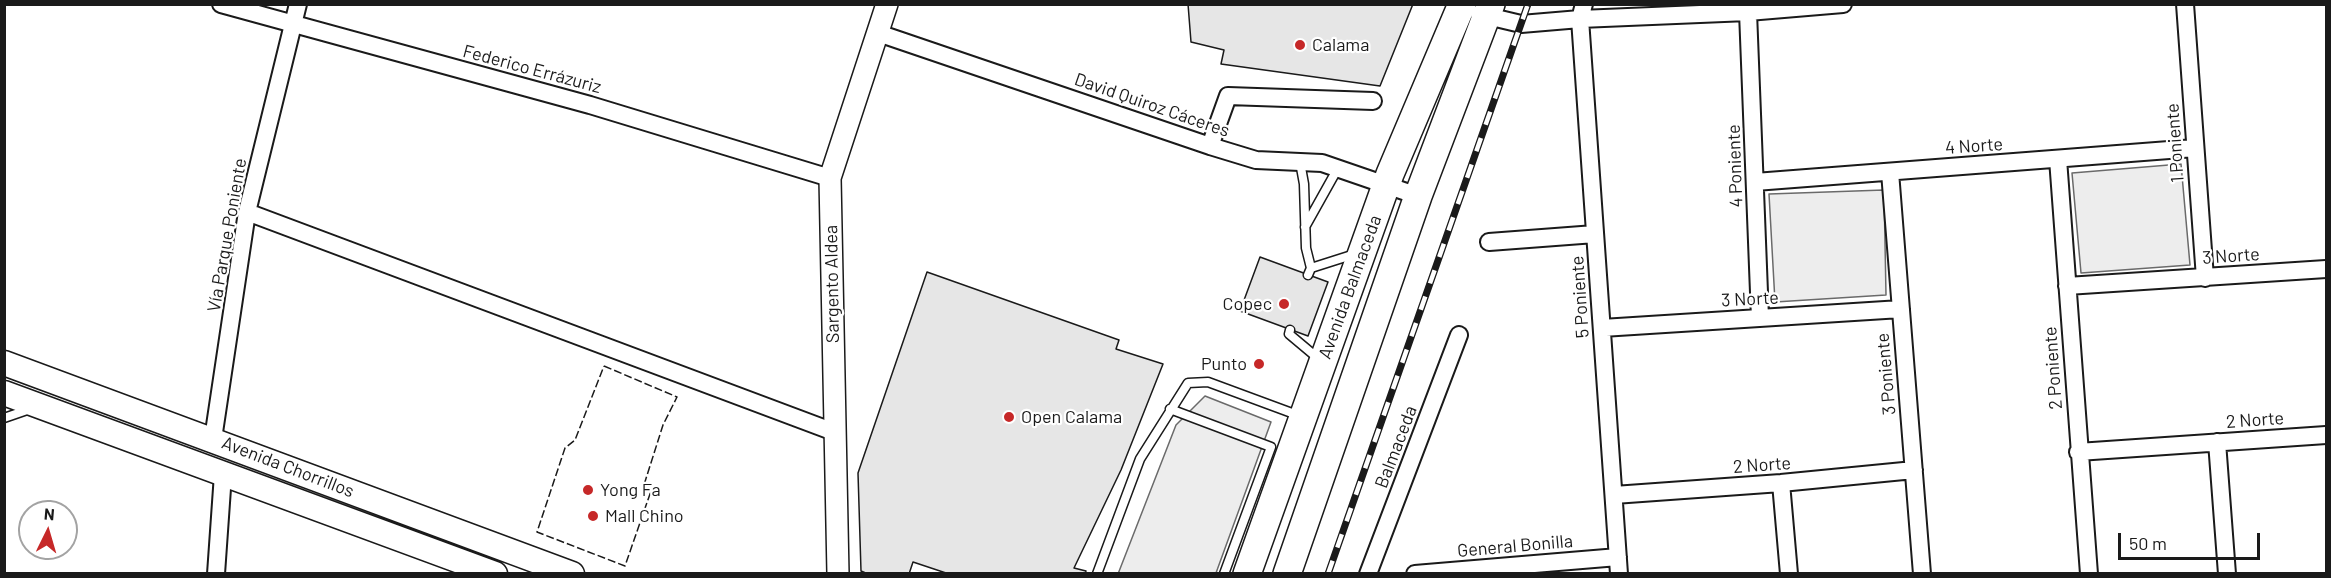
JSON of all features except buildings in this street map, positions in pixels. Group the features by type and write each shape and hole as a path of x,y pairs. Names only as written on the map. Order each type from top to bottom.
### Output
{"main road":[{"name":"Avenida Balmaceda","path":"1247,573 1386,186 1462,6"},
{"name":"Avenida Balmaceda","path":"1287,573 1418,196 1489,11"},
{"name":"Avenida Chorrillos","path":"4,363 213,439 508,562 572,573"},
{"name":"Avenida Chorrillos","path":"4,393 495,573"}],"street":[{"name":"Federico Errázuriz","path":"221,4 590,105 830,178"},
{"name":"Vía Parque Poniente","path":"213,439 247,212 298,4"},
{"name":"Sargento Aldea","path":"838,573 830,178 887,4"},
{"path":"1462,6 1489,11 1521,24 1582,12 1748,12 1843,4"},
{"name":"1 Poniente","path":"2185,4 2205,278"},
{"name":"5 Poniente","path":"1582,12 1618,565"},
{"name":"4 Poniente","path":"1748,12 1760,318"},
{"name":"David Quiroz Cáceres","path":"878,33 1256,160 1322,163 1418,196"},
{"path":"1210,146 1228,96 1373,101"},
{"name":"4 Norte","path":"1755,182 2195,148"},
{"name":"2 Poniente","path":"2058,159 2089,573"},
{"name":"3 Poniente","path":"1890,172 1922,573"},
{"path":"247,212 834,432"},
{"path":"1489,242 1595,234"},
{"name":"3 Norte","path":"2067,286 2326,269"},
{"name":"3 Norte","path":"1602,328 1901,309"},
{"name":"Balmaceda","path":"1368,573 1459,335"},
{"name":"2 Norte","path":"2079,452 2326,435"},
{"path":"2217,442 2227,573"},
{"name":"2 Norte","path":"1614,495 1914,471"},
{"path":"216,573 223,474"},
{"path":"1781,483 1789,573"},
{"name":"General Bonilla","path":"1415,573 1618,565"}],"lane":[{"path":"1300,161 1304,183 1305,228 1310,271 1363,251"},
{"path":"1305,228 1338,168"},
{"path":"1290,330 1289,334 1323,362"},
{"path":"1097,573 1140,459 1188,383 1209,382 1303,418"},
{"path":"4,418 40,406"},
{"path":"1170,409 1271,447 1224,573"}],"shaded area":[{"path":"2181,164 2190,265 2081,273 2072,173"},
{"path":"1884,190 1886,295 1775,302 1769,194"},
{"path":"1205,396 1271,422 1216,573 1118,574 1176,425"}],"railway":[{"path":"1328,574 1528,4"}],"fence":[{"path":"604,366 677,397 663,425 643,488 651,491 625,566 537,532 565,448 575,440 604,366"}],"place":[{"name":"Calama","path":"1300,45"},
{"name":"Copec","path":"1284,304"},
{"name":"Punto","path":"1259,364"},
{"name":"Open Calama","path":"1009,417"},
{"name":"Yong Fa","path":"588,490"},
{"name":"Mall Chino","path":"593,516"}]}
